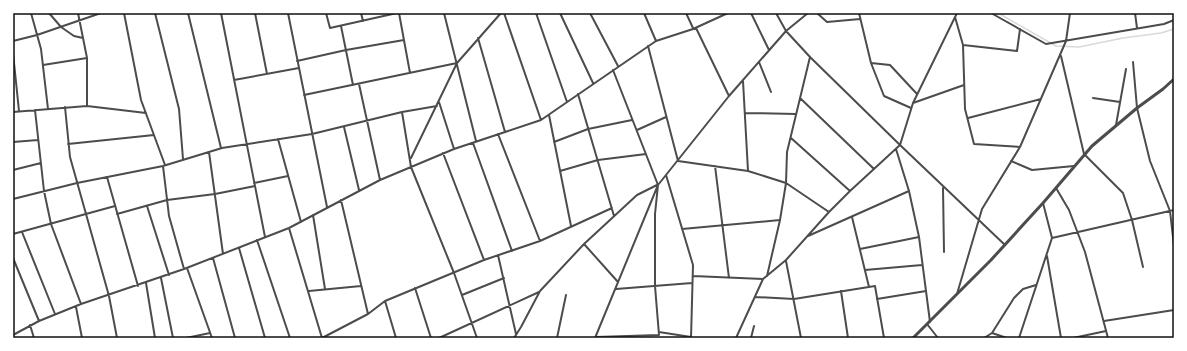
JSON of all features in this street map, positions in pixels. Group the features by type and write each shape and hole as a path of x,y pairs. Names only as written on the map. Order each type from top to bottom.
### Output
{"street":[{"path":"31,13 41,49 48,109"},
{"path":"49,13 61,27 74,36 84,38"},
{"path":"78,13 87,58 87,106"},
{"path":"13,41 37,35 101,13"},
{"path":"124,13 142,100 164,166 169,216 184,269"},
{"path":"155,13 179,109 183,159"},
{"path":"188,13 222,148"},
{"path":"221,13 265,237"},
{"path":"255,13 267,74"},
{"path":"288,13 327,207"},
{"path":"326,13 330,28 398,13 410,73"},
{"path":"361,13 363,21"},
{"path":"444,13 476,142"},
{"path":"410,159 457,63 500,13"},
{"path":"504,13 541,120"},
{"path":"536,13 567,102"},
{"path":"560,13 593,84"},
{"path":"590,13 618,66"},
{"path":"644,13 656,41"},
{"path":"686,13 730,96"},
{"path":"13,335 39,320 161,278 289,228 359,190 443,153 541,120 656,41 694,28 728,13"},
{"path":"751,13 769,50"},
{"path":"776,13 786,31 810,57 1005,245"},
{"path":"613,70 658,185 655,286 659,336 596,338 658,185 769,50 786,31 808,13"},
{"path":"817,13 826,22 860,19"},
{"path":"859,13 871,63 884,96 911,108"},
{"path":"736,338 763,279 786,260 829,212 900,145 913,103 957,13"},
{"path":"991,13 1046,44 1164,24 1174,20"},
{"path":"956,295 982,209 1020,147 1066,41 1070,13"},
{"path":"1135,13 1137,28"},
{"path":"955,17 963,45 965,109 974,144 1020,147"},
{"path":"341,26 353,85"},
{"path":"963,45 1017,51 1020,29"},
{"path":"478,38 505,132"},
{"path":"297,61 346,50 404,40"},
{"path":"648,46 678,161"},
{"path":"13,54 19,111"},
{"path":"1060,54 1084,154 1123,194 1132,220 1143,267"},
{"path":"767,276 780,220 786,183 787,152 810,57"},
{"path":"43,65 87,58"},
{"path":"759,62 771,92"},
{"path":"1133,62 1137,108 1150,161 1170,211 1174,246"},
{"path":"304,95 457,63"},
{"path":"871,63 890,65 917,94"},
{"path":"234,80 299,68"},
{"path":"1116,126 1126,69"},
{"path":"913,338 1005,245 1084,154 1137,108 1174,79"},
{"path":"743,81 748,171"},
{"path":"359,84 380,180"},
{"path":"913,103 965,85"},
{"path":"578,94 614,216"},
{"path":"800,98 874,169"},
{"path":"1093,98 1120,102"},
{"path":"968,118 1041,99"},
{"path":"439,101 454,149"},
{"path":"13,112 87,106 146,113"},
{"path":"13,199 77,183 164,166 222,148 312,134 402,112 437,106"},
{"path":"65,107 70,157 109,296 117,338"},
{"path":"35,110 44,191 51,224 82,304"},
{"path":"402,112 411,167 454,273 477,338"},
{"path":"745,113 796,114"},
{"path":"548,115 571,226"},
{"path":"636,130 666,117"},
{"path":"554,142 588,130 632,120"},
{"path":"344,126 359,190"},
{"path":"498,134 540,241"},
{"path":"68,144 154,135"},
{"path":"791,138 850,191"},
{"path":"278,139 301,222"},
{"path":"13,142 38,140"},
{"path":"473,143 512,251"},
{"path":"896,149 909,191 919,236 929,323 938,338"},
{"path":"209,152 223,254"},
{"path":"443,153 484,260"},
{"path":"560,171 598,160 646,154"},
{"path":"678,161 748,171 786,183 829,212"},
{"path":"1011,161 1032,170 1074,166"},
{"path":"13,170 41,164"},
{"path":"715,166 729,278"},
{"path":"659,332 691,338 693,265 666,175"},
{"path":"117,214 167,200 215,194 288,176"},
{"path":"107,177 138,286"},
{"path":"520,338 514,337 540,291 584,244 637,195 658,185"},
{"path":"944,187 944,252"},
{"path":"1056,188 1069,210 1085,252 1108,338"},
{"path":"807,237 909,191"},
{"path":"341,200 368,314"},
{"path":"1019,338 1052,238 1043,203"},
{"path":"13,234 115,206"},
{"path":"147,206 169,275"},
{"path":"289,228 322,338 368,314 384,301 484,260 540,241 612,208"},
{"path":"1052,238 1174,210"},
{"path":"313,215 325,289"},
{"path":"852,217 870,287"},
{"path":"682,229 780,220"},
{"path":"22,232 55,314"},
{"path":"860,249 919,236"},
{"path":"257,240 290,338"},
{"path":"584,244 618,282"},
{"path":"239,248 265,338"},
{"path":"498,255 516,334"},
{"path":"1046,255 1061,338"},
{"path":"13,258 39,320"},
{"path":"213,258 235,338"},
{"path":"786,260 801,338"},
{"path":"865,270 922,265"},
{"path":"187,268 212,338"},
{"path":"693,276 763,279"},
{"path":"161,278 173,338"},
{"path":"461,295 504,278"},
{"path":"146,283 155,338"},
{"path":"616,288 692,283"},
{"path":"984,338 992,333 1014,298 1023,290 1036,285"},
{"path":"308,291 361,286"},
{"path":"755,297 794,299 875,286 884,338"},
{"path":"415,288 431,338"},
{"path":"439,338 540,291"},
{"path":"841,291 848,338"},
{"path":"877,299 926,291"},
{"path":"557,338 566,295"},
{"path":"384,301 396,338"},
{"path":"76,307 82,338"},
{"path":"1104,321 1174,310"},
{"path":"30,324 34,338"},
{"path":"751,338 754,326"},
{"path":"1073,338 1089,336 1106,331"},
{"path":"186,338 210,333"},
{"path":"992,333 1007,338"}],"waterway":[{"path":"998,13 1056,46 1079,47 1123,38 1161,33 1174,29"}]}
